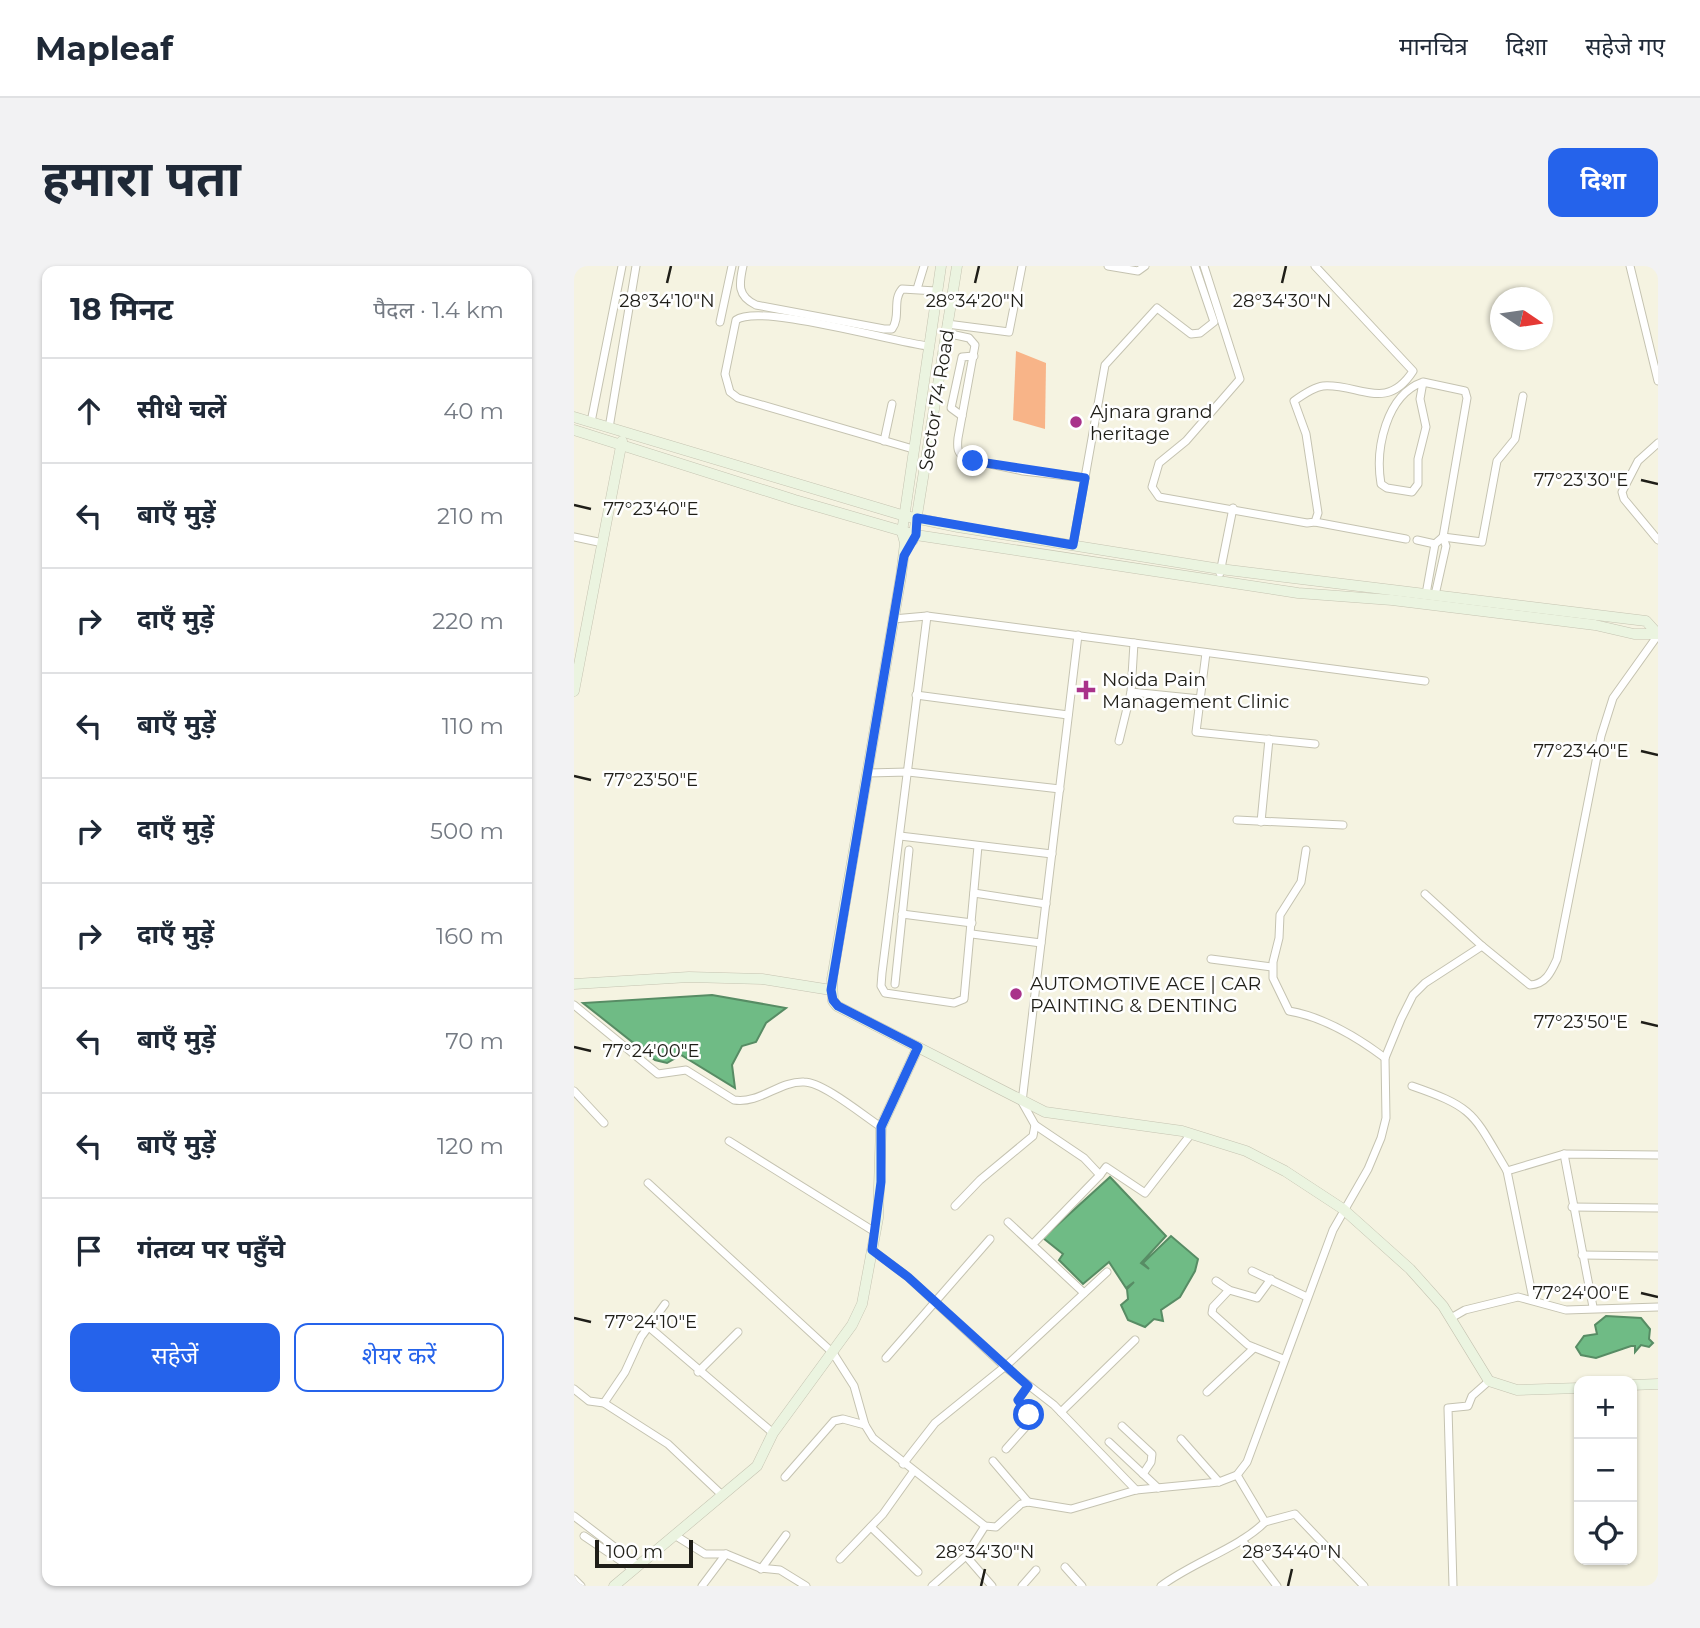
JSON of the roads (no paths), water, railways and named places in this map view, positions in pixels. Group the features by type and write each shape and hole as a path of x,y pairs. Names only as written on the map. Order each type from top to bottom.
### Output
{"street":[{"path":"591,422 622,266"},
{"path":"609,428 636,266"},
{"path":"720,322 732,266"},
{"path":"743,266 739,284 741,293 756,305 884,329 892,328 895,324 897,294 902,289 936,291"},
{"path":"916,289 924,266"},
{"name":"Sector 74 Road","path":"904,556 902,532 941,266"},
{"name":"Sector 74 Road","path":"916,535 957,266"},
{"path":"947,329 970,328 1004,334 1010,331 1022,266"},
{"path":"1108,266 1138,271 1145,266"},
{"path":"1073,545 1105,365 1157,308 1191,334 1200,333 1213,322 1195,266"},
{"path":"1204,266 1240,379 1186,441 1159,463 1152,486 1159,497 1406,539"},
{"path":"1315,266 1413,371 1394,390 1381,395 1322,386 1294,401 1306,434 1318,513 1315,522"},
{"path":"1630,266 1658,381"},
{"path":"913,449 738,398 730,392 725,374 736,320 749,316 775,317 928,346"},
{"path":"969,338 970,328"},
{"path":"947,329 969,338 975,345 957,450 966,459 1085,478"},
{"path":"962,416 951,408 962,357 974,356"},
{"path":"1423,382 1420,399 1426,426 1418,459 1418,484 1412,492 1387,488 1381,484 1379,473 1383,435 1404,392 1423,382 1465,391 1467,398 1443,537 1446,547 1431,595"},
{"path":"1431,595 1435,544 1443,537 1482,542 1497,461 1515,439 1523,396"},
{"path":"884,440 892,404"},
{"path":"574,417 905,516 1220,569 1646,621 1658,635"},
{"path":"574,430 916,535 1298,593 1392,600 1595,625 1634,634 1658,635"},
{"path":"574,691 577,658 624,432"},
{"path":"1658,443 1638,461 1622,492 1624,499 1658,540"},
{"path":"1219,580 1233,508"},
{"path":"916,535 904,556 831,990 833,1000 838,1006 1022,1102 1056,1114 1191,1133 1263,1160 1343,1209 1402,1261 1451,1318 1489,1381 1517,1390 1574,1388"},
{"path":"574,537 603,543"},
{"path":"1417,540 1435,544"},
{"path":"893,619 927,616 1425,681"},
{"path":"927,616 881,986 885,993 960,1003 965,994 972,934 978,846"},
{"path":"1078,635 1022,1102 1035,1125 1084,1158 1100,1175"},
{"path":"1424,894 1530,985 1539,984 1549,976 1557,959 1601,736 1613,698 1658,635"},
{"path":"1119,741 1131,692 1134,643"},
{"path":"1206,653 1196,732 1315,744"},
{"path":"1131,692 1200,698"},
{"path":"916,695 1068,715"},
{"path":"1261,822 1269,739"},
{"path":"868,773 908,772 1060,789"},
{"path":"1237,820 1343,825"},
{"path":"900,836 1052,854"},
{"path":"895,984 909,850"},
{"path":"1306,850 1301,882 1280,915 1272,967 1277,988 1289,1011 1331,1026 1364,1042 1385,1059"},
{"path":"974,893 1046,904"},
{"path":"890,915 972,923"},
{"path":"972,934 1041,943"},
{"path":"648,1183 833,1353 854,1386 865,1424 873,1438 913,1472 956,1501 985,1527 996,1527 1015,1508 1028,1502 1071,1509 1136,1490 1219,1482 1237,1475 1247,1462 1283,1359 1343,1209 1368,1169 1381,1138 1386,1118 1385,1059 1413,995 1452,963 1482,946"},
{"path":"1211,959 1272,967"},
{"path":"574,984 689,977 762,979 831,990"},
{"path":"574,1005 658,1074 686,1070 734,1100 743,1101 793,1084 814,1084 881,1127"},
{"path":"614,1586 757,1466 773,1433 833,1353 862,1304 881,1182 881,1127 918,1047"},
{"path":"1412,1086 1456,1101 1473,1114 1507,1171 1533,1300"},
{"path":"574,1091 604,1123"},
{"path":"955,1206 980,1180 1033,1136 1035,1125"},
{"path":"1032,1244 1106,1167 1145,1193 1191,1133"},
{"path":"729,1141 875,1232"},
{"path":"1507,1171 1564,1154 1658,1155"},
{"path":"1564,1154 1592,1307"},
{"path":"1573,1207 1658,1208"},
{"path":"1008,1222 1084,1293"},
{"path":"886,1358 990,1239"},
{"path":"872,1250 936,1302 1004,1366 1061,1412 1136,1490"},
{"path":"1582,1255 1658,1256"},
{"path":"1252,1271 1307,1297"},
{"path":"903,1464 935,1423 1004,1366 1107,1272"},
{"path":"1216,1281 1229,1290 1257,1298 1271,1279"},
{"path":"1229,1290 1213,1307 1212,1313 1254,1348 1283,1359"},
{"path":"1451,1318 1465,1310 1501,1299 1518,1297 1566,1310 1592,1307 1658,1307"},
{"path":"604,1403 625,1372 641,1336 665,1304"},
{"path":"649,1327 698,1372 773,1433"},
{"path":"698,1372 738,1332"},
{"path":"1061,1412 1135,1340"},
{"path":"1207,1392 1254,1348"},
{"path":"1453,1586 1448,1408 1468,1406 1472,1396 1489,1381"},
{"path":"1637,1385 1658,1384"},
{"path":"1006,1448 1030,1422 1029,1415 1018,1400 1028,1386"},
{"path":"574,1389 589,1401 604,1403 679,1452 722,1495"},
{"path":"785,1477 834,1421 843,1419 865,1424"},
{"path":"1122,1426 1152,1454 1152,1462 1143,1474"},
{"path":"1181,1439 1219,1482"},
{"path":"1109,1442 1158,1488"},
{"path":"993,1461 1028,1502"},
{"path":"840,1559 871,1527 913,1472"},
{"path":"1237,1475 1265,1522"},
{"path":"1161,1586 1213,1553 1242,1540 1265,1522 1295,1514 1364,1586"},
{"path":"574,1516 635,1567"},
{"path":"871,1527 918,1572"},
{"path":"932,1586 966,1556 985,1527"},
{"path":"761,1569 786,1535"},
{"path":"584,1536 635,1567"},
{"path":"676,1536 705,1554 726,1554 761,1569 780,1570 806,1586"},
{"path":"1242,1540 1277,1586"},
{"path":"702,1586 726,1554"},
{"path":"966,1556 992,1586"},
{"path":"1065,1567 1082,1586"},
{"path":"1023,1586 1036,1570"},
{"path":"574,1579 581,1586"}],"place":[{"name":"Ajnara grand heritage","path":"1076,422"},
{"name":"Noida Pain Management Clinic","path":"1086,690"},
{"name":"AUTOMOTIVE ACE | CAR PAINTING & DENTING","path":"1016,994"}]}
